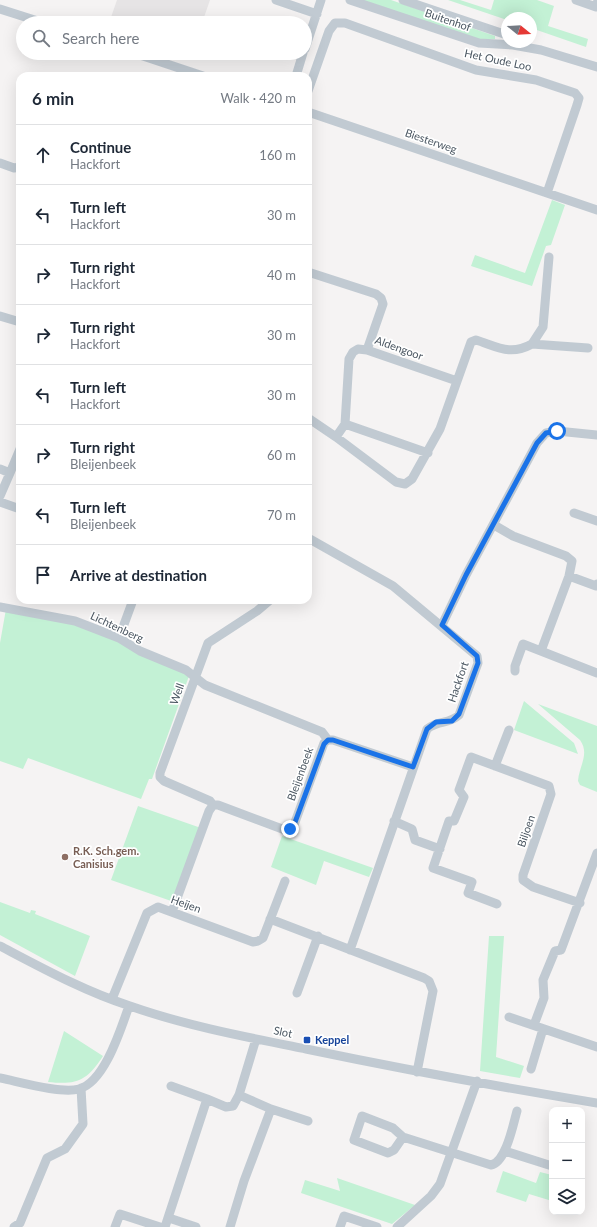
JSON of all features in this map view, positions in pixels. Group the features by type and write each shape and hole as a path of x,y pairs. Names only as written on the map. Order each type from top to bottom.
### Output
{"street":[{"path":"276,0 317,14"},
{"path":"312,28 322,0"},
{"name":"Buitenhof","path":"350,0 479,43 513,45 541,50 597,67"},
{"name":"Buitenhof","path":"403,0 501,33"},
{"path":"576,0 596,7 597,3"},
{"path":"0,8 23,16"},
{"name":"Het Oude Loo","path":"312,80 329,31 335,23 345,24 476,70 536,80 575,93 579,98 547,193"},
{"name":"Buitenhof","path":"537,48 541,50"},
{"path":"155,60 191,72"},
{"path":"297,72 302,60"},
{"name":"Biesterweg","path":"312,113 547,193"},
{"path":"0,163 16,168"},
{"path":"547,193 597,210"},
{"path":"312,421 396,482 406,484 412,479 440,429 470,342 473,340 512,351 520,350 532,344 543,327 549,257"},
{"name":"Aldengoor","path":"312,273 376,294 381,298 383,304 367,350 457,381"},
{"path":"0,316 16,321"},
{"path":"532,344 588,348"},
{"path":"336,437 345,424 349,360 353,352 358,349 367,350"},
{"path":"345,424 428,452"},
{"path":"442,625 466,575 537,443 546,433 557,431 597,434"},
{"path":"0,496 16,459"},
{"path":"0,469 10,473"},
{"path":"0,502 16,508"},
{"path":"574,513 597,521"},
{"path":"494,525 513,536 570,558 572,564 569,576 541,651"},
{"name":"Hackfort","path":"312,540 393,586 442,625 477,656 478,663 459,714 452,721 436,722 427,729 350,950"},
{"path":"569,576 596,586 597,584"},
{"path":"119,638 132,604"},
{"path":"195,678 208,642 257,611 265,604"},
{"name":"Lichtenberg","path":"0,607 75,621 119,638 140,651 186,670 195,678"},
{"path":"515,671 514,666 523,644 597,673"},
{"name":"Well","path":"214,805 210,801 164,781 160,777 160,773 195,678 205,685 322,732 328,740"},
{"path":"495,766 509,730"},
{"name":"Bleijenbeek","path":"214,805 218,805 285,830 290,829 294,825 324,744 328,740 333,740 413,767"},
{"name":"Biljoen","path":"496,904 468,893 472,882 433,868 449,821 454,822 464,797 459,790 471,757 549,786 551,794 523,875 523,880 533,887 580,903"},
{"path":"172,912 209,811 214,805"},
{"path":"394,821 412,829 415,840 440,849"},
{"path":"534,1025 544,998 543,980 555,951 561,950 580,903 597,853"},
{"name":"Heijen","path":"112,999 146,913 158,907 253,942 258,941 263,938 285,881"},
{"path":"270,919 318,936 350,950 424,978 429,982 433,991 417,1072"},
{"path":"297,993 318,936"},
{"name":"Slot","path":"0,946 55,975 129,1006 196,1026 417,1072 477,1081 597,1103"},
{"path":"0,1078 66,1090 81,1088 96,1076 114,1048 129,1006"},
{"path":"509,1017 597,1047"},
{"path":"531,1068 543,1029"},
{"path":"171,1086 226,1107 233,1106 239,1095 256,1039"},
{"path":"397,1227 436,1190 477,1081"},
{"path":"14,1227 20,1223 48,1158 65,1149 83,1124 81,1088"},
{"path":"239,1095 271,1109 308,1121"},
{"path":"165,1227 207,1099"},
{"path":"230,1227 244,1181 271,1109"},
{"path":"403,1137 394,1150 388,1153 354,1140 362,1116 393,1128 403,1137 492,1165 499,1162 505,1151 517,1111"},
{"path":"505,1151 549,1165"},
{"path":"115,1227 120,1214 160,1227"},
{"path":"340,1227 344,1216 377,1227"},
{"path":"169,1218 196,1227"}],"shaded area":[{"path":"117,0 210,0 204,16 111,16"}],"green space":[{"path":"360,0 391,0 495,36 495,39 477,40"},
{"path":"448,0 460,0 491,10 494,0 537,0 554,6 548,26 588,39 586,47 537,30 537,12 501,12 501,18"},
{"path":"552,200 565,205 551,245 546,246 532,286 471,266 475,255 525,273"},
{"path":"6,609 61,618 123,642 189,676 152,779 149,779 141,799 28,758 23,769 0,761 0,643"},
{"path":"524,701 574,743 578,754 514,730"},
{"path":"538,704 597,726 597,792 580,785 578,781 584,755 583,745 580,740"},
{"path":"138,806 201,828 174,902 111,880"},
{"path":"282,836 373,868 369,877 324,861 316,885 271,867"},
{"path":"0,902 30,913 31,910 36,911 35,914 90,936 75,976 0,935"},
{"path":"489,936 504,936 496,1057 524,1066 520,1078 480,1071"},
{"path":"64,1031 103,1056 92,1071 80,1080 67,1083 48,1082"},
{"path":"503,1171 536,1183 540,1172 549,1174 549,1200 529,1194 526,1202 496,1192"},
{"path":"337,1178 415,1205 392,1224 301,1193 305,1180 340,1191"}],"place":[{"name":"R.K. Sch.gem. Canisius","path":"65,857"},
{"name":"Keppel","path":"307,1040"}],"route":[{"path":"290,829 294,825 324,744 328,740 333,740 413,767 427,729 436,722 452,721 459,714 478,663 477,656 442,625 466,575 537,443 546,433 557,431"}]}
